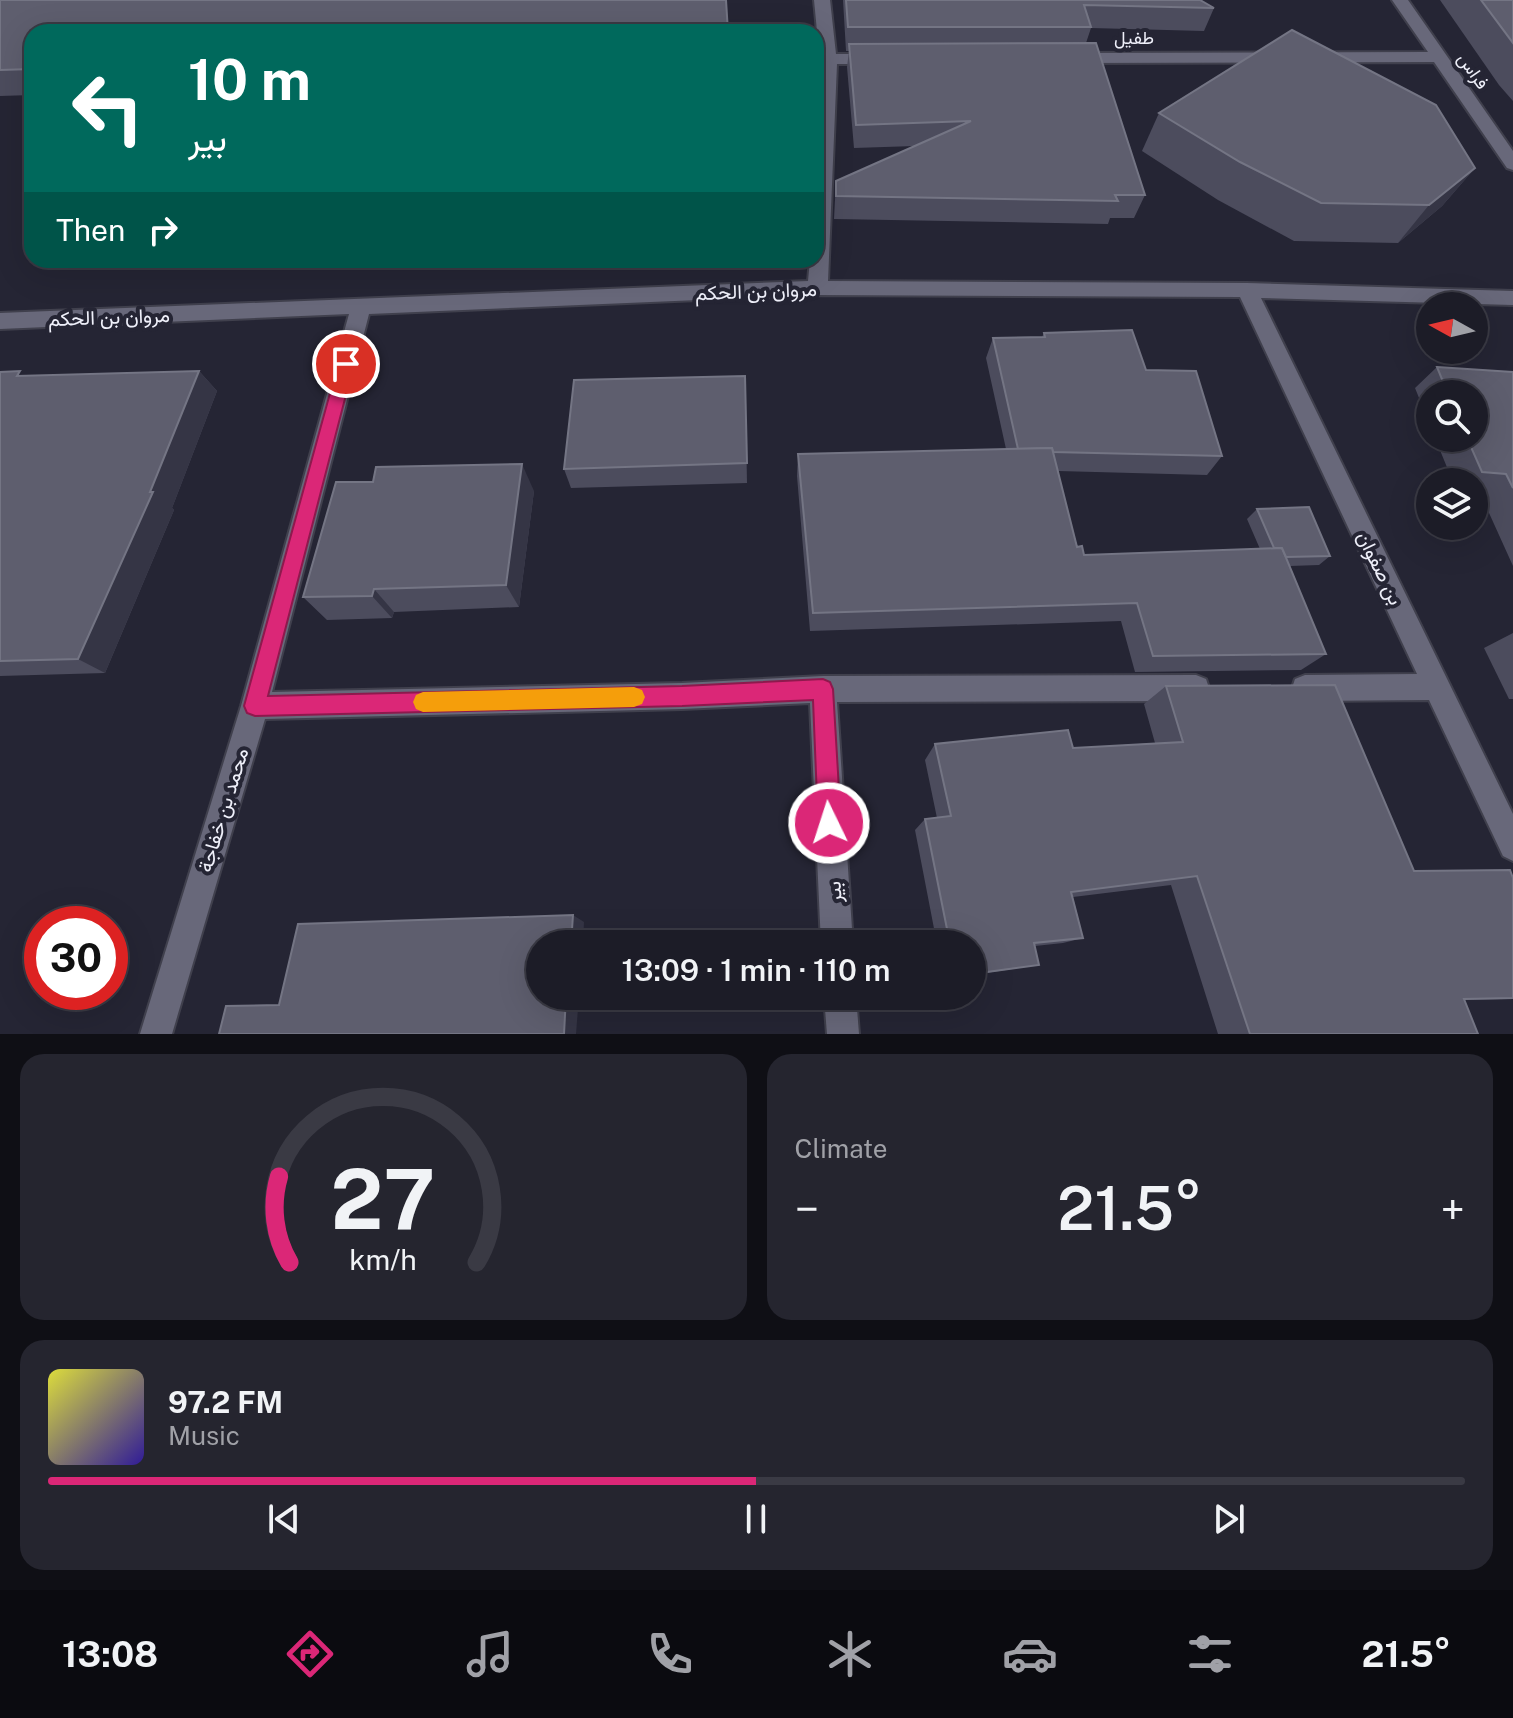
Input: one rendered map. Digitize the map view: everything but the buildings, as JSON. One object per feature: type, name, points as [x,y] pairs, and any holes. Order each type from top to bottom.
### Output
[{"type":"street","points":[[822,0],[829,59],[824,163]]},
{"type":"street","name":"فراس","points":[[1400,0],[1513,164]]},
{"type":"street","name":"طفيل","points":[[1048,58],[1439,57]]},
{"type":"street","points":[[829,59],[892,59]]},
{"type":"street","points":[[818,288],[819,268]]},
{"type":"street","name":"مروان بن الحكم","points":[[0,321],[818,288],[1247,290],[1513,298]]},
{"type":"street","name":"بن صفوان","points":[[1247,290],[1513,846]]},
{"type":"street","name":"محمد بن خفاجة","points":[[156,1034],[255,706],[361,306]]},
{"type":"street","points":[[1280,688],[1437,687]]},
{"type":"street","points":[[255,706],[682,696],[823,689],[1217,688]]},
{"type":"street","name":"بير","points":[[823,689],[836,930]]},
{"type":"street","points":[[841,1010],[843,1034]]},
{"type":"slow traffic","points":[[423,702],[634,697]]},
{"type":"route","points":[[346,364],[255,706],[682,696],[823,689],[829,823]]}]
